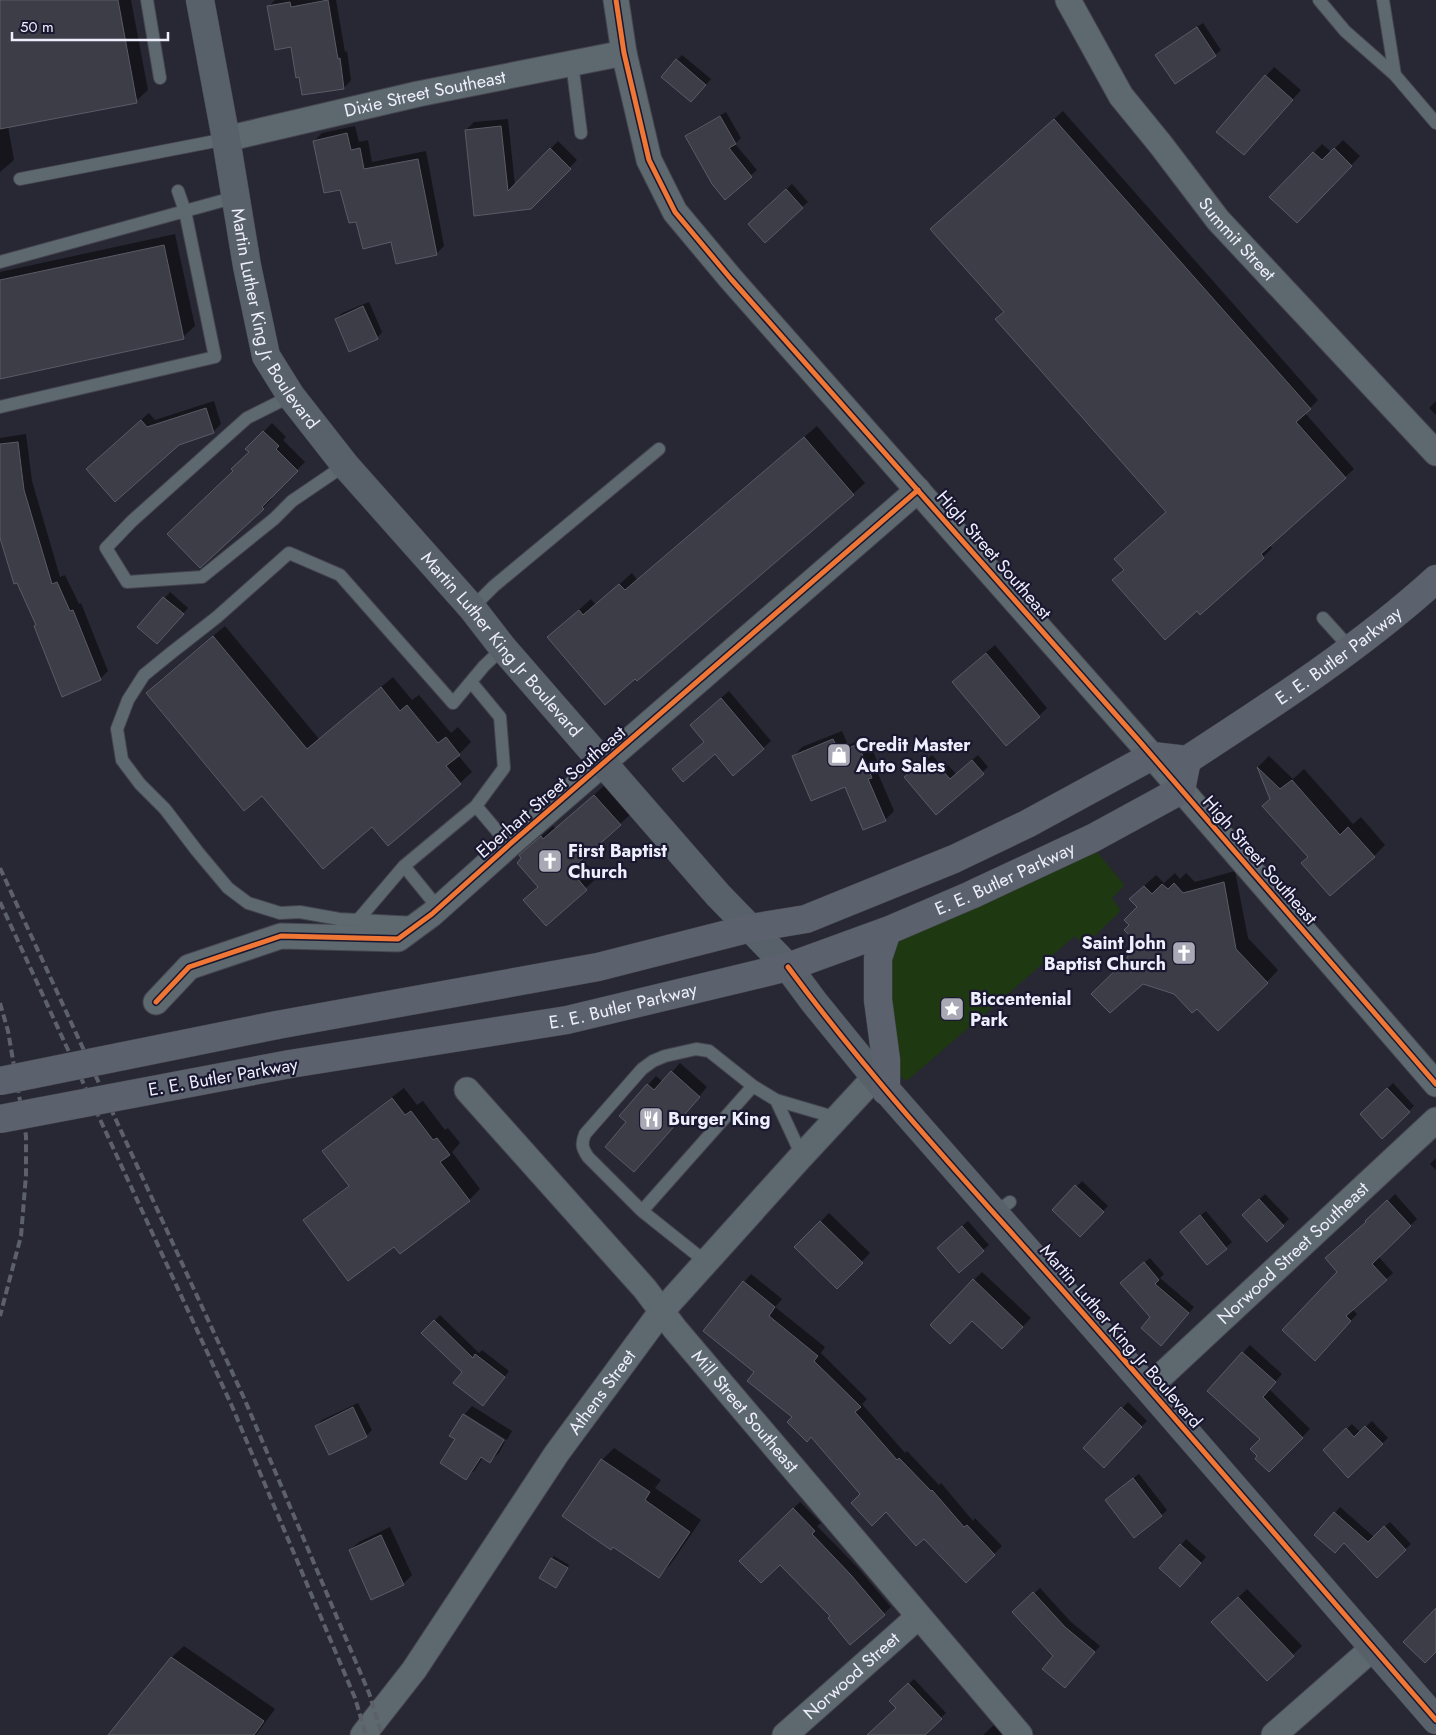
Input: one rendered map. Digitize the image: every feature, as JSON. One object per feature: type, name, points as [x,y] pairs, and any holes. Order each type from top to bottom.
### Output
[{"type":"highway","name":"E. E. Butler Parkway","points":[[1187,760],[1350,649],[1436,579]]},
{"type":"highway","points":[[0,1081],[277,1025],[598,967],[751,928],[806,919],[954,859],[1027,824],[1152,756],[1187,760],[1181,790]]},
{"type":"highway","name":"E. E. Butler Parkway","points":[[0,1119],[290,1064],[567,1020],[788,967],[887,931],[971,895],[1093,838],[1181,790]]},
{"type":"highway","points":[[881,1084],[886,1060],[878,1000],[878,958],[887,931]]},
{"type":"main road","name":"Martin Luther King Jr Boulevard","points":[[200,0],[226,138],[247,266],[266,356],[291,396],[345,465],[472,608],[503,648],[718,895],[788,967],[881,1084],[1002,1208],[1148,1388],[1436,1720]]},
{"type":"street","name":"High Street Southeast","points":[[616,0],[624,53],[649,160],[675,212],[731,279],[1152,756],[1436,1084]]},
{"type":"street","name":"Summit Street","points":[[1068,0],[1121,96],[1218,220],[1436,454]]},
{"type":"street","name":"Dixie Street Southeast","points":[[226,138],[418,94],[624,53]]},
{"type":"street","name":"Eberhart Street Southeast","points":[[156,1002],[189,967],[281,936],[398,939],[429,916],[918,490]]},
{"type":"street","name":"Athens Street","points":[[363,1735],[414,1670],[557,1453],[661,1312],[837,1118],[881,1084]]},
{"type":"street","name":"Mill Street Southeast","points":[[467,1090],[645,1289],[661,1312],[1020,1735]]},
{"type":"street","name":"Norwood Street Southeast","points":[[1148,1388],[1436,1120]]},
{"type":"street","name":"Norwood Street","points":[[786,1735],[918,1617]]},
{"type":"street","points":[[1274,1735],[1373,1648]]},
{"type":"lane","points":[[147,0],[160,78]]},
{"type":"lane","points":[[1319,0],[1345,31],[1395,75],[1436,123]]},
{"type":"lane","points":[[1383,0],[1395,75]]},
{"type":"lane","points":[[572,63],[582,133]]},
{"type":"lane","points":[[20,179],[226,138]]},
{"type":"lane","points":[[0,407],[216,357],[185,211],[178,191]]},
{"type":"lane","points":[[0,262],[236,198]]},
{"type":"lane","points":[[291,396],[247,418],[132,521],[106,548],[127,582],[202,577],[274,520],[292,501],[345,465]]},
{"type":"lane","points":[[472,608],[494,586],[659,449]]},
{"type":"lane","points":[[404,866],[429,916],[358,920],[339,919],[300,912],[280,913],[248,903],[228,888],[165,809],[140,784],[122,760],[118,729],[128,700],[144,675],[217,617],[289,553],[340,575],[453,703],[484,666],[503,648]]},
{"type":"lane","points":[[1323,618],[1350,649]]},
{"type":"lane","points":[[358,920],[404,866],[476,806],[504,768],[500,717],[471,682]]},
{"type":"lane","points":[[476,806],[509,845]]},
{"type":"lane","points":[[706,1262],[642,1211],[582,1149],[582,1141],[585,1134],[642,1070],[653,1061],[665,1056],[696,1049],[710,1051],[753,1086],[776,1100],[837,1118]]},
{"type":"lane","points":[[642,1211],[753,1086]]},
{"type":"lane","points":[[776,1100],[802,1156]]},
{"type":"green space","points":[[1096,851],[1123,883],[1124,886],[1112,898],[1120,909],[1118,914],[1084,945],[1075,936],[908,1080],[901,1077],[888,976],[891,954],[898,943],[907,934]]},
{"type":"building","points":[[0,0],[118,0],[137,103],[0,129]]},
{"type":"building","points":[[328,0],[338,59],[340,58],[344,89],[302,95],[299,77],[296,78],[291,47],[275,50],[267,6],[290,2],[291,7]]},
{"type":"building","points":[[1197,27],[1216,56],[1175,84],[1155,55]]},
{"type":"building","points":[[676,59],[706,85],[691,102],[661,77]]},
{"type":"building","points":[[1265,75],[1293,100],[1244,155],[1216,132]]},
{"type":"building","points":[[720,116],[736,144],[729,148],[752,177],[725,200],[712,184],[685,136]]},
{"type":"building","points":[[1054,119],[1311,409],[1296,422],[1346,478],[1261,554],[1264,558],[1200,615],[1197,611],[1165,640],[1112,580],[1124,570],[1114,559],[1166,512],[995,319],[1004,312],[930,229]]},
{"type":"building","points":[[501,126],[508,191],[550,148],[571,169],[531,209],[474,216],[465,130]]},
{"type":"building","points":[[347,133],[351,150],[360,148],[364,169],[418,159],[437,255],[396,264],[391,242],[363,249],[356,222],[349,223],[340,190],[324,193],[313,141]]},
{"type":"building","points":[[1334,148],[1352,166],[1297,223],[1269,197],[1313,152],[1322,160]]},
{"type":"building","points":[[786,189],[803,208],[765,243],[748,224]]},
{"type":"building","points":[[164,245],[184,339],[0,379],[0,280]]},
{"type":"building","points":[[363,306],[378,339],[349,352],[335,319]]},
{"type":"building","points":[[206,408],[214,433],[179,445],[115,502],[86,469],[141,420],[147,427]]},
{"type":"building","points":[[263,431],[279,446],[276,449],[298,471],[262,507],[264,509],[200,568],[167,534],[233,471],[231,469],[249,452],[245,449]]},
{"type":"building","points":[[804,437],[854,495],[637,681],[635,679],[605,705],[547,637],[579,610],[583,615],[619,584],[625,590]]},
{"type":"building","points":[[18,442],[24,490],[52,584],[57,582],[70,611],[73,610],[101,680],[62,697],[34,626],[36,625],[17,583],[14,584],[0,538],[0,444]]},
{"type":"building","points":[[163,597],[184,614],[157,644],[137,627]]},
{"type":"building","points":[[213,636],[307,749],[381,687],[400,711],[407,705],[438,743],[446,737],[460,755],[446,766],[461,784],[388,846],[372,827],[323,869],[262,796],[244,811],[146,693]]},
{"type":"building","points":[[986,653],[1040,717],[1006,746],[952,682]]},
{"type":"building","points":[[721,698],[764,749],[733,776],[715,754],[683,782],[672,769],[704,742],[690,725]]},
{"type":"building","points":[[833,739],[839,752],[858,744],[872,778],[868,779],[886,821],[863,830],[845,787],[811,801],[792,756]]},
{"type":"building","points":[[926,759],[938,773],[942,770],[950,779],[972,760],[984,774],[936,815],[904,777]]},
{"type":"building","points":[[1257,767],[1280,789],[1292,780],[1340,835],[1348,827],[1375,857],[1330,896],[1301,863],[1308,857],[1262,806],[1270,799]]},
{"type":"building","name":"First Baptist Church","points":[[594,795],[621,825],[575,866],[577,868],[572,872],[587,890],[546,926],[523,900],[538,887],[517,863],[521,858],[519,855],[541,836],[543,839]]},
{"type":"building","name":"Saint John Baptist Church","points":[[1224,882],[1236,949],[1268,983],[1218,1031],[1197,1009],[1192,1013],[1174,994],[1143,984],[1110,1013],[1091,994],[1126,960],[1135,941],[1124,930],[1129,925],[1124,920],[1137,907],[1129,899],[1144,886],[1152,894],[1162,884],[1168,889],[1174,883],[1183,893]]},
{"type":"building","name":"Burger King","points":[[671,1071],[700,1097],[634,1172],[605,1147],[626,1122],[619,1116],[647,1084],[654,1090]]},
{"type":"building","points":[[1387,1088],[1410,1112],[1382,1139],[1360,1114]]},
{"type":"building","points":[[392,1098],[405,1115],[411,1111],[433,1140],[437,1138],[450,1155],[440,1162],[470,1201],[400,1254],[394,1247],[348,1281],[303,1220],[349,1186],[322,1151]]},
{"type":"building","points":[[1075,1185],[1104,1212],[1080,1237],[1052,1210]]},
{"type":"building","points":[[1259,1199],[1284,1226],[1267,1242],[1242,1215]]},
{"type":"building","points":[[1387,1200],[1411,1226],[1372,1264],[1387,1280],[1346,1316],[1351,1321],[1315,1361],[1282,1330],[1337,1272],[1325,1258],[1366,1222]]},
{"type":"building","points":[[1200,1215],[1227,1249],[1207,1265],[1180,1232]]},
{"type":"building","points":[[820,1221],[863,1263],[837,1289],[794,1247]]},
{"type":"building","points":[[962,1226],[984,1251],[959,1273],[937,1248]]},
{"type":"building","points":[[1144,1262],[1159,1280],[1155,1284],[1189,1313],[1161,1346],[1141,1328],[1150,1317],[1120,1283]]},
{"type":"building","points":[[973,1279],[1023,1327],[1002,1349],[972,1321],[950,1344],[930,1325]]},
{"type":"building","points":[[743,1281],[775,1307],[769,1316],[818,1356],[814,1361],[861,1407],[855,1412],[897,1460],[899,1458],[932,1490],[964,1527],[967,1525],[995,1555],[966,1583],[924,1539],[916,1546],[886,1512],[872,1526],[851,1503],[860,1494],[811,1437],[807,1442],[787,1422],[792,1417],[747,1381],[754,1372],[703,1331]]},
{"type":"building","points":[[434,1320],[473,1358],[475,1354],[505,1377],[483,1406],[453,1383],[462,1372],[421,1333]]},
{"type":"building","points":[[1242,1352],[1276,1382],[1263,1397],[1303,1438],[1269,1472],[1255,1459],[1257,1456],[1250,1449],[1260,1439],[1207,1391]]},
{"type":"building","points":[[353,1407],[367,1437],[329,1455],[315,1426]]},
{"type":"building","points":[[1121,1407],[1142,1427],[1104,1468],[1083,1448]]},
{"type":"building","points":[[463,1414],[504,1440],[490,1463],[481,1457],[466,1480],[440,1463],[455,1439],[449,1436]]},
{"type":"building","points":[[1365,1426],[1383,1444],[1348,1478],[1323,1450],[1346,1428],[1354,1437]]},
{"type":"building","points":[[601,1459],[650,1492],[645,1500],[690,1532],[659,1578],[613,1547],[611,1550],[562,1516]]},
{"type":"building","points":[[1133,1478],[1162,1516],[1134,1538],[1105,1500]]},
{"type":"building","points":[[793,1508],[815,1531],[812,1534],[851,1575],[885,1615],[850,1645],[828,1618],[830,1616],[780,1565],[761,1583],[739,1561]]},
{"type":"building","points":[[1334,1512],[1368,1542],[1384,1526],[1406,1550],[1377,1578],[1344,1543],[1335,1553],[1314,1535]]},
{"type":"building","points":[[381,1535],[404,1585],[371,1600],[349,1550]]},
{"type":"building","points":[[1180,1544],[1201,1563],[1180,1587],[1159,1568]]},
{"type":"building","points":[[551,1558],[568,1568],[556,1588],[539,1578]]},
{"type":"building","points":[[1033,1592],[1065,1627],[1095,1652],[1065,1688],[1042,1669],[1053,1656],[1012,1612]]},
{"type":"building","points":[[1238,1597],[1294,1656],[1267,1681],[1211,1622]]},
{"type":"building","points":[[1436,1608],[1436,1652],[1425,1663],[1403,1642]]},
{"type":"building","points":[[171,1657],[264,1721],[254,1735],[108,1735]]},
{"type":"building","points":[[908,1683],[942,1719],[925,1735],[867,1735],[896,1708],[889,1701]]},
{"type":"railway","points":[[0,868],[244,1398],[369,1693],[382,1735]]},
{"type":"railway","points":[[0,902],[231,1404],[355,1698],[366,1735]]},
{"type":"railway","points":[[0,1003],[8,1031],[26,1136],[26,1175],[21,1236],[0,1316]]},
{"type":"cycle path","points":[[616,0],[624,53],[649,160],[675,212],[731,279],[1140,742],[1436,1084]]},
{"type":"cycle path","points":[[156,1002],[189,967],[281,936],[398,939],[432,914],[918,490]]},
{"type":"cycle path","points":[[788,967],[821,1011],[891,1096],[1119,1354],[1436,1720]]},
{"type":"place","name":"Credit Master Auto Sales","points":[[839,755]]},
{"type":"place","name":"First Baptist Church","points":[[550,861]]},
{"type":"place","name":"Saint John Baptist Church","points":[[1184,953]]},
{"type":"place","name":"Biccentenial Park","points":[[952,1009]]},
{"type":"place","name":"Burger King","points":[[651,1119]]}]
